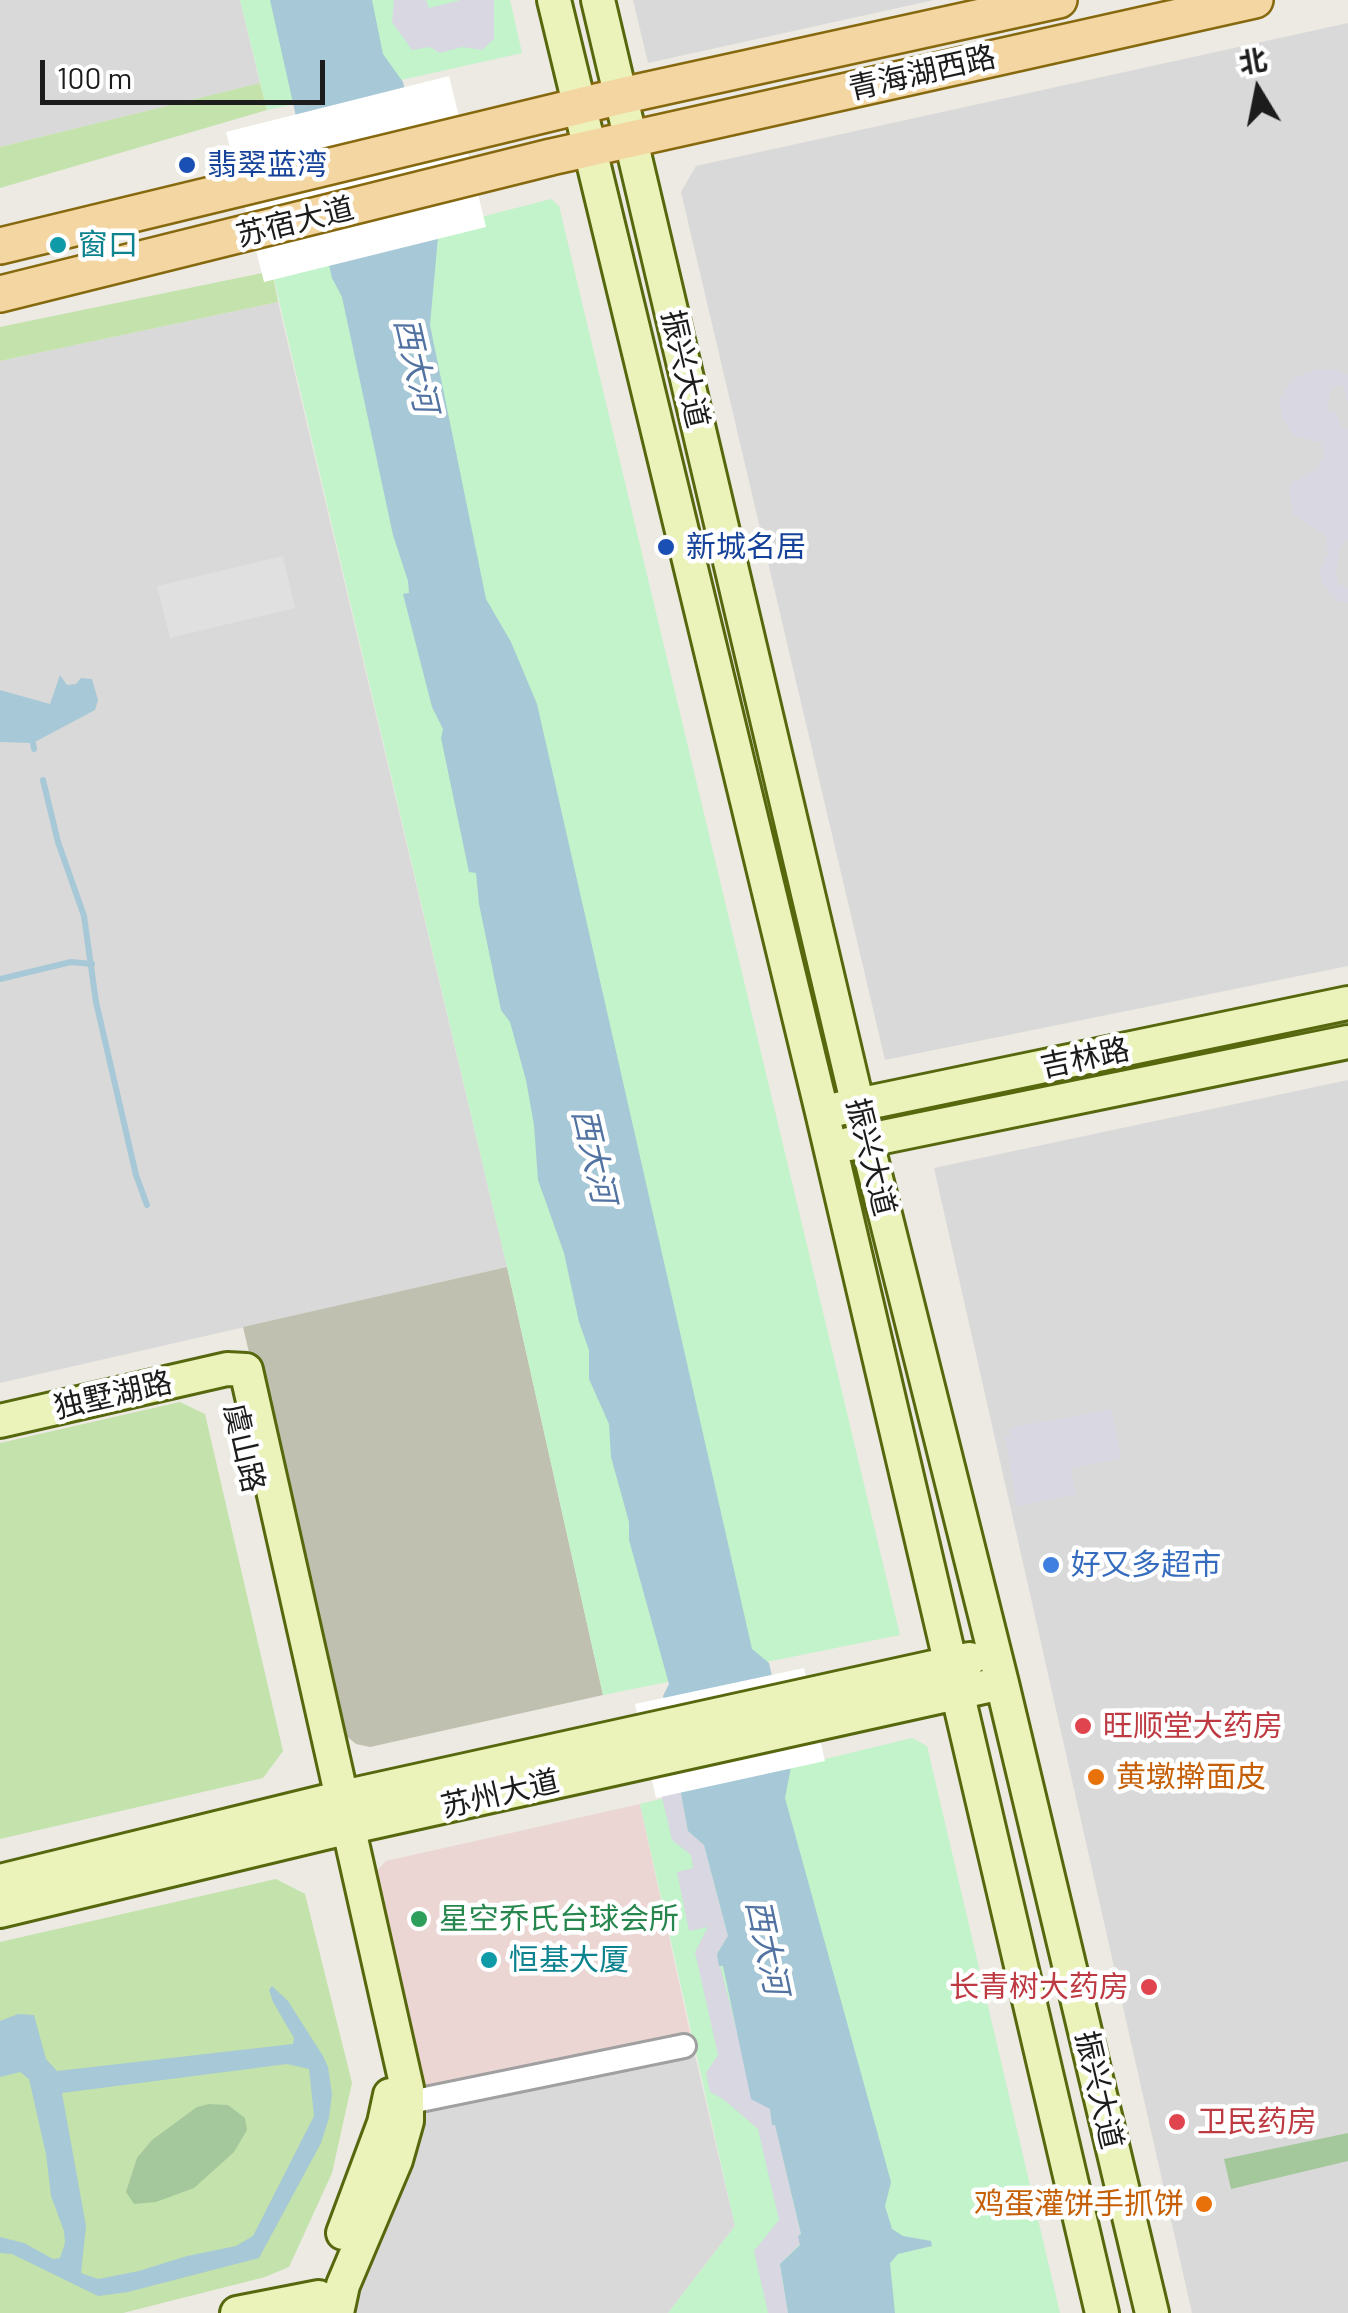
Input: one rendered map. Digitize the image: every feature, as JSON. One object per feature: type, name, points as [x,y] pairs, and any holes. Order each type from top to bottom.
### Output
[{"type":"main road","name":"振兴大道","points":[[554,0],[822,1112],[1102,2313]]},
{"type":"main road","name":"振兴大道","points":[[598,0],[858,1106],[998,1668],[1152,2313]]},
{"type":"main road","name":"青海湖西路","points":[[579,106],[1058,0]]},
{"type":"main road","name":"青海湖西路","points":[[590,149],[1254,0]]},
{"type":"main road","name":"苏宿大道","points":[[0,246],[579,106]]},
{"type":"main road","name":"苏宿大道","points":[[0,294],[590,149]]},
{"type":"main road","name":"吉林路","points":[[822,1112],[1348,1004]]},
{"type":"main road","name":"吉林路","points":[[830,1146],[1348,1042]]},
{"type":"main road","name":"独墅湖路","points":[[0,1421],[227,1369]]},
{"type":"main road","name":"虞山路","points":[[227,1369],[336,1815],[390,2098],[397,2105],[324,2308]]},
{"type":"main road","name":"苏州大道","points":[[0,1881],[336,1815],[998,1668]]},
{"type":"main road","name":"苏州大道","points":[[0,1912],[336,1815]]},
{"type":"main road","points":[[237,2313],[324,2308]]},
{"type":"street","points":[[397,2105],[684,2046]]},
{"type":"shaded area","name":"翡翠蓝湾","points":[[0,0],[240,0],[260,83],[0,147]]},
{"type":"shaded area","points":[[394,0],[426,0],[429,8],[461,0],[494,0],[494,39],[482,50],[412,50],[392,22]]},
{"type":"shaded area","points":[[633,0],[934,0],[648,63]]},
{"type":"shaded area","name":"新城名居","points":[[1348,23],[1348,966],[885,1060],[681,192],[696,166]]},
{"type":"shaded area","points":[[278,302],[507,1267],[0,1383],[0,361]]},
{"type":"shaded area","points":[[1317,369],[1335,369],[1348,375],[1348,404],[1343,384],[1332,388],[1327,403],[1328,410],[1335,412],[1341,426],[1348,429],[1348,540],[1340,547],[1336,572],[1339,584],[1348,588],[1348,603],[1338,602],[1322,583],[1320,571],[1328,553],[1325,534],[1294,516],[1289,493],[1292,482],[1317,470],[1325,454],[1320,442],[1293,436],[1282,417],[1280,400],[1294,378]]},
{"type":"shaded area","points":[[283,556],[295,608],[170,638],[157,586]]},
{"type":"shaded area","points":[[1348,1080],[1348,2313],[1192,2313],[934,1168]]},
{"type":"shaded area","points":[[507,1267],[603,1695],[370,1747],[356,1744],[343,1733],[334,1715],[243,1327]]},
{"type":"shaded area","points":[[1112,1409],[1121,1459],[1071,1468],[1076,1495],[1017,1506],[1005,1438],[1011,1437],[1009,1428]]},
{"type":"shaded area","points":[[680,1788],[688,1831],[704,1845],[728,1936],[717,1954],[751,2085],[770,2109],[775,2124],[801,2235],[800,2244],[780,2264],[788,2313],[768,2313],[754,2251],[779,2220],[758,2129],[710,2092],[706,2073],[718,2055],[695,1952],[708,1927],[689,1931],[677,1872],[693,1868],[691,1855],[672,1840],[661,1793]]},
{"type":"shaded area","points":[[640,1804],[694,2051],[421,2109],[373,1875],[386,1861]]},
{"type":"shaded area","points":[[694,2051],[735,2226],[668,2313],[346,2313],[421,2109]]},
{"type":"green space","points":[[240,0],[510,0],[522,53],[267,110]]},
{"type":"green space","points":[[260,83],[267,110],[0,188],[0,147]]},
{"type":"green space","points":[[551,199],[559,206],[900,1635],[603,1695],[507,1267],[272,271]]},
{"type":"green space","points":[[272,271],[278,302],[0,361],[0,327]]},
{"type":"green space","points":[[180,1402],[205,1414],[283,1751],[263,1778],[0,1839],[0,1443]]},
{"type":"green space","points":[[912,1738],[927,1746],[1060,2313],[668,2313],[735,2226],[640,1804]]},
{"type":"green space","points":[[276,1879],[305,1894],[352,2083],[332,2173],[289,2267],[265,2277],[123,2313],[0,2313],[0,1942]]},
{"type":"green space","points":[[228,2105],[245,2118],[247,2130],[234,2152],[194,2188],[156,2202],[134,2204],[126,2192],[137,2158],[152,2140],[197,2107]]},
{"type":"green space","points":[[1348,2133],[1348,2161],[1231,2189],[1224,2159]]},
{"type":"water","name":"西大河","points":[[270,0],[372,0],[383,54],[403,82],[439,226],[430,325],[486,599],[511,642],[537,704],[752,1649],[769,1663],[792,1762],[785,1798],[891,2182],[885,2206],[892,2229],[903,2236],[931,2241],[932,2246],[898,2254],[890,2263],[895,2313],[788,2313],[780,2264],[800,2245],[801,2234],[770,2109],[751,2099],[723,1966],[719,1966],[717,1954],[728,1936],[704,1845],[688,1831],[663,1696],[669,1684],[629,1540],[629,1522],[611,1457],[609,1424],[589,1379],[589,1350],[564,1253],[538,1180],[526,1080],[510,1022],[501,1010],[476,873],[469,872],[441,738],[443,729],[432,707],[403,594],[409,593],[408,581],[393,535],[342,297],[332,278]]},
{"type":"water","points":[[60,675],[67,685],[76,684],[81,678],[92,679],[98,700],[95,710],[33,743],[0,742],[0,690],[50,704]]},
{"type":"water","points":[[272,1986],[288,2001],[323,2056],[332,2094],[321,2143],[259,2258],[98,2296],[12,2254],[0,2253],[0,2237],[24,2243],[53,2259],[60,2258],[65,2243],[51,2196],[29,2079],[20,2072],[0,2077],[0,2021],[18,2014],[34,2015],[46,2059],[57,2071],[293,2044],[294,2038],[269,1990]],"holes":[[[287,2064],[309,2069],[314,2116],[253,2236],[236,2246],[139,2271],[98,2279],[81,2273],[86,2226],[62,2093]]]},
{"type":"pier","points":[[449,76],[486,227],[264,282],[226,132]]},
{"type":"pier","points":[[804,1668],[825,1761],[656,1798],[635,1704]]},
{"type":"waterway","points":[[33,743],[34,749]]},
{"type":"waterway","points":[[43,780],[58,842],[84,916],[96,1002],[136,1175],[147,1205]]},
{"type":"waterway","points":[[0,979],[71,962],[92,964]]},
{"type":"place","name":"翡翠蓝湾","points":[[187,165]]},
{"type":"place","name":"窗口","points":[[58,245]]},
{"type":"place","name":"新城名居","points":[[666,547]]},
{"type":"place","name":"好又多超市","points":[[1051,1565]]},
{"type":"place","name":"旺顺堂大药房","points":[[1083,1726]]},
{"type":"place","name":"黄墩擀面皮","points":[[1096,1777]]},
{"type":"place","name":"星空乔氏台球会所","points":[[419,1919]]},
{"type":"place","name":"恒基大厦","points":[[489,1960]]},
{"type":"place","name":"长青树大药房","points":[[1149,1987]]},
{"type":"place","name":"卫民药房","points":[[1177,2122]]},
{"type":"place","name":"鸡蛋灌饼手抓饼","points":[[1204,2204]]}]
